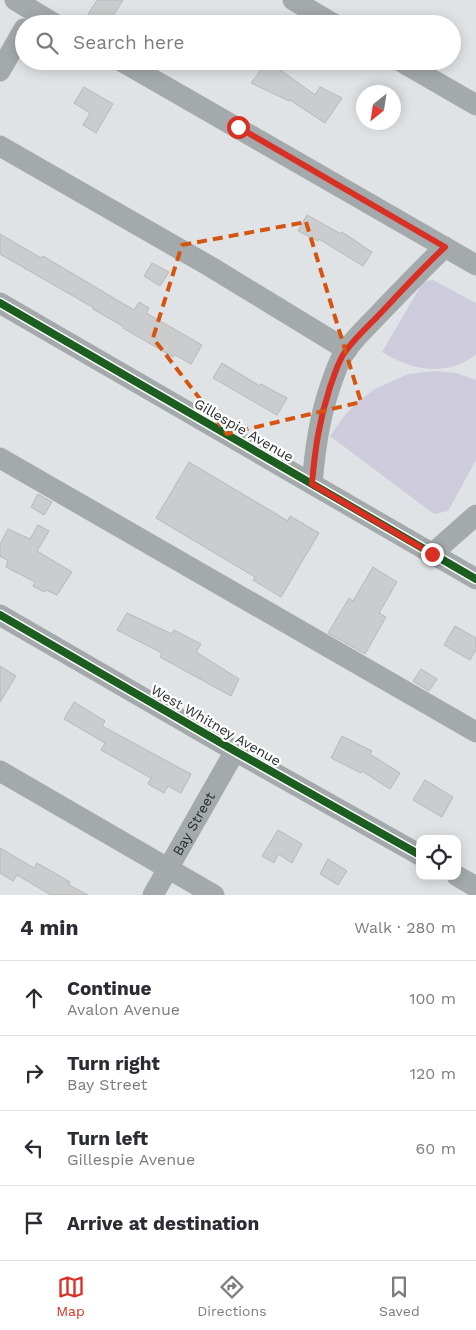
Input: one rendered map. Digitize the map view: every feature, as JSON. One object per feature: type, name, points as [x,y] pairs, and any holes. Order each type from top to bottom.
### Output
[{"type":"street","points":[[15,0],[30,15]]},
{"type":"street","points":[[293,0],[319,15]]},
{"type":"street","points":[[0,71],[15,44]]},
{"type":"street","points":[[137,70],[476,265]]},
{"type":"street","points":[[416,70],[476,105]]},
{"type":"street","points":[[0,146],[211,267],[347,350]]},
{"type":"street","points":[[312,484],[317,436],[324,405],[335,374],[347,350],[358,335],[445,247]]},
{"type":"street","name":"Gillespie Avenue","points":[[0,303],[476,579]]},
{"type":"street","points":[[0,458],[476,732]]},
{"type":"street","points":[[432,554],[476,514]]},
{"type":"street","name":"West Whitney Avenue","points":[[0,615],[416,853]]},
{"type":"street","name":"Bay Street","points":[[153,895],[235,751]]},
{"type":"street","points":[[0,772],[214,895]]},
{"type":"street","points":[[461,878],[476,887]]},
{"type":"highlighted area","points":[[306,222],[361,402],[227,434],[153,338],[182,245]]},
{"type":"shaded area","points":[[433,280],[476,303],[476,355],[457,365],[426,369],[399,361],[382,352],[423,282]]},
{"type":"shaded area","points":[[434,371],[456,373],[476,380],[476,460],[448,511],[434,514],[330,436],[358,401],[375,389],[408,374]]},
{"type":"building","points":[[97,0],[123,0],[114,15],[88,15]]},
{"type":"building","points":[[261,70],[280,70],[315,95],[320,87],[342,98],[325,123],[290,100],[251,83]]},
{"type":"building","points":[[84,87],[113,104],[96,133],[83,125],[90,113],[74,103]]},
{"type":"building","points":[[307,215],[341,234],[342,232],[372,252],[363,266],[319,239],[318,241],[298,231]]},
{"type":"building","points":[[0,234],[41,258],[43,256],[134,310],[139,302],[149,308],[146,313],[202,345],[191,364],[175,355],[173,357],[123,328],[94,308],[0,254]]},
{"type":"building","points":[[152,263],[169,272],[160,286],[144,276]]},
{"type":"building","points":[[222,363],[260,386],[261,384],[287,398],[277,415],[213,378]]},
{"type":"building","points":[[189,462],[288,521],[290,516],[319,533],[281,597],[253,580],[255,577],[156,518]]},
{"type":"building","points":[[38,494],[52,502],[44,515],[31,507]]},
{"type":"building","points":[[38,525],[49,531],[37,551],[72,572],[57,595],[46,590],[44,592],[33,586],[35,582],[6,567],[8,561],[0,556],[0,544],[8,529],[30,539]]},
{"type":"building","points":[[373,567],[397,582],[379,613],[386,617],[365,654],[328,633],[349,598],[353,601]]},
{"type":"building","points":[[127,613],[172,634],[174,630],[201,644],[196,652],[239,679],[231,696],[160,657],[162,653],[117,630]]},
{"type":"building","points":[[455,626],[476,638],[476,650],[470,660],[444,645]]},
{"type":"building","points":[[0,666],[16,676],[0,702]]},
{"type":"building","points":[[421,669],[437,679],[429,691],[413,681]]},
{"type":"building","points":[[74,702],[105,721],[102,726],[191,774],[181,793],[168,786],[164,793],[148,784],[151,778],[101,750],[105,743],[64,719]]},
{"type":"building","points":[[342,736],[372,751],[370,754],[400,773],[390,789],[362,771],[361,773],[331,758]]},
{"type":"building","points":[[425,780],[453,797],[442,817],[413,800]]},
{"type":"building","points":[[278,830],[302,844],[292,863],[278,854],[274,863],[262,856]]},
{"type":"building","points":[[0,848],[34,868],[37,863],[70,882],[69,885],[88,895],[51,895],[17,875],[13,881],[0,873]]},
{"type":"building","points":[[328,859],[347,871],[338,885],[320,874]]},
{"type":"cycle path","points":[[0,303],[476,579]]},
{"type":"cycle path","points":[[0,615],[416,853]]},
{"type":"route","points":[[238,127],[445,247],[358,335],[343,356],[324,405],[318,429],[312,484],[432,554]]}]
